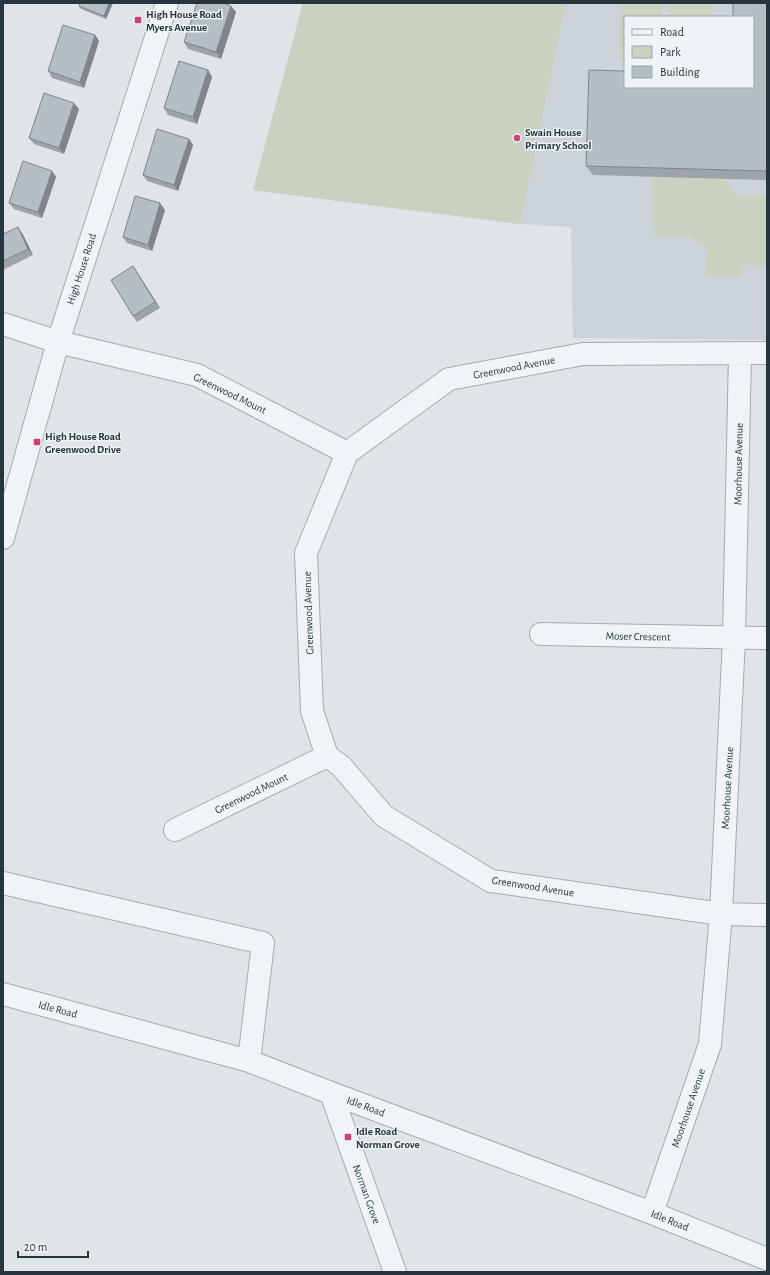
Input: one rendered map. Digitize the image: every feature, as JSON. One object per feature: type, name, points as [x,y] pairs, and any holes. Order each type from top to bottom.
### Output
[{"type":"street","name":"High House Road","points":[[3,538],[58,342],[167,3]]},
{"type":"street","name":"Greenwood Mount","points":[[3,324],[58,342],[197,375],[347,453]]},
{"type":"street","name":"Moorhouse Avenue","points":[[652,1213],[710,1044],[721,914],[734,637],[740,353]]},
{"type":"street","name":"Greenwood Avenue","points":[[767,353],[583,354],[449,379],[347,453],[306,553],[312,711],[327,756],[341,766],[384,816],[490,881],[721,914],[767,915]]},
{"type":"street","name":"Moser Crescent","points":[[541,634],[767,638]]},
{"type":"street","name":"Greenwood Mount","points":[[175,830],[327,756]]},
{"type":"street","points":[[3,883],[263,942],[249,1061]]},
{"type":"street","name":"Idle Road","points":[[3,994],[249,1061],[652,1213],[767,1259]]},
{"type":"street","name":"Norman Grove","points":[[331,1093],[395,1272]]},
{"type":"shaded area","name":"Swain House Primary School","points":[[303,3],[767,3],[767,340],[573,338],[571,227],[520,224],[253,190]]},
{"type":"green space","points":[[303,3],[566,3],[520,224],[253,190]]},
{"type":"green space","points":[[621,3],[663,3],[662,16],[624,16],[624,59],[619,59]]},
{"type":"green space","points":[[669,3],[712,3],[712,16],[668,16]]},
{"type":"green space","points":[[652,177],[725,178],[727,184],[736,196],[767,196],[767,266],[742,265],[741,277],[706,276],[707,247],[690,237],[653,236]]},
{"type":"building","points":[[80,3],[109,3],[104,16],[79,6]]},
{"type":"building","points":[[197,3],[223,3],[231,6],[216,52],[184,42]]},
{"type":"building","points":[[733,3],[767,3],[767,171],[586,166],[589,70],[624,71],[624,88],[754,88],[754,16],[733,16]]},
{"type":"building","points":[[63,25],[95,35],[80,82],[48,71]]},
{"type":"building","points":[[179,61],[208,70],[193,117],[164,108]]},
{"type":"building","points":[[44,93],[74,103],[59,148],[29,138]]},
{"type":"building","points":[[157,129],[189,139],[174,185],[143,175]]},
{"type":"building","points":[[23,161],[52,171],[38,212],[9,203]]},
{"type":"building","points":[[135,196],[160,203],[148,245],[123,237]]},
{"type":"building","points":[[18,227],[28,249],[3,261],[3,234]]},
{"type":"building","points":[[133,266],[155,302],[133,316],[111,280]]},
{"type":"place","name":"High House Road Myers Avenue","points":[[138,20]]},
{"type":"place","name":"Swain House Primary School","points":[[517,138]]},
{"type":"place","name":"High House Road Greenwood Drive","points":[[37,442]]},
{"type":"place","name":"Idle Road Norman Grove","points":[[348,1137]]}]
